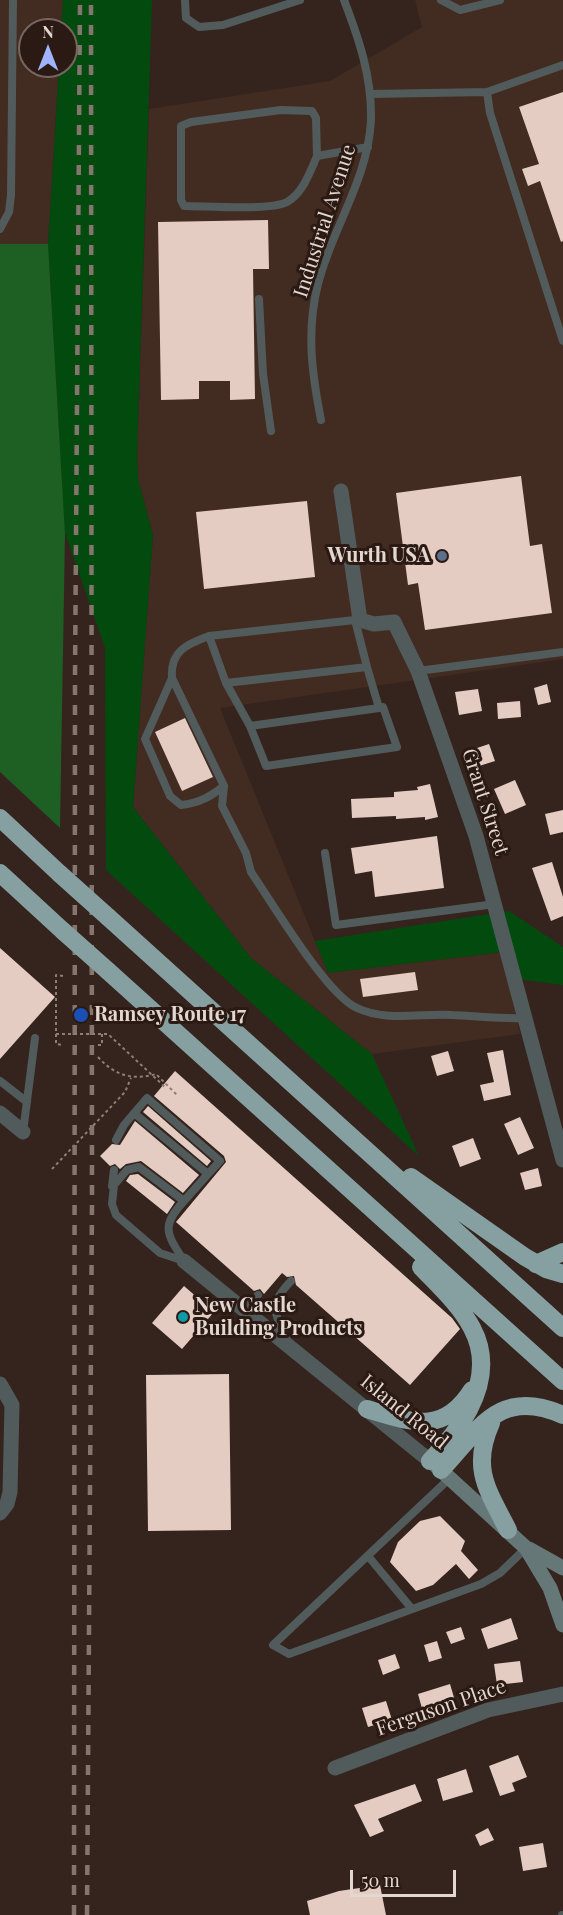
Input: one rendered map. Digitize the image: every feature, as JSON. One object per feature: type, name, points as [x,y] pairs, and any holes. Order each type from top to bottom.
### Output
[{"type":"highway","points":[[0,818],[563,1328]]},
{"type":"highway","points":[[0,873],[563,1381]]},
{"type":"highway","points":[[333,1121],[536,1264],[563,1274]]},
{"type":"highway","points":[[347,1186],[467,1320],[480,1347],[480,1378],[466,1418],[441,1469]]},
{"type":"highway","points":[[536,1264],[563,1252]]},
{"type":"highway","points":[[368,1408],[414,1422],[434,1421],[457,1409],[480,1378]]},
{"type":"highway","points":[[441,1469],[494,1415],[506,1407],[522,1404],[540,1405],[563,1415]]},
{"type":"highway","points":[[494,1415],[481,1447],[481,1470],[508,1530]]},
{"type":"street","points":[[341,491],[358,620]]},
{"type":"street","name":"Grant Street","points":[[358,620],[374,624],[394,622],[418,671],[476,836],[563,1160]]},
{"type":"street","points":[[0,1113],[23,1132]]},
{"type":"street","name":"Island Road","points":[[184,1261],[368,1408],[441,1469],[508,1530],[526,1548],[550,1587],[563,1625]]},
{"type":"street","points":[[0,1384],[12,1405],[10,1492],[7,1504],[0,1513]]},
{"type":"street","points":[[526,1548],[563,1568]]},
{"type":"street","name":"Ferguson Place","points":[[335,1768],[488,1710],[563,1694]]},
{"type":"lane","points":[[0,229],[9,212],[11,195],[13,0]]},
{"type":"lane","points":[[185,0],[186,18],[199,27],[223,25],[275,4],[300,0]]},
{"type":"lane","name":"Industrial Avenue","points":[[321,420],[311,370],[312,312],[318,283],[362,173],[368,147],[370,94],[361,46],[344,0]]},
{"type":"lane","points":[[441,0],[460,10],[500,0]]},
{"type":"lane","points":[[370,94],[487,92],[563,65]]},
{"type":"lane","points":[[487,92],[490,113],[563,341]]},
{"type":"lane","points":[[281,110],[312,111],[316,118],[317,156],[304,185],[286,202],[249,206],[184,206],[181,200],[180,126],[190,122],[281,110]]},
{"type":"lane","points":[[317,156],[368,147]]},
{"type":"lane","points":[[259,299],[263,374],[271,431]]},
{"type":"lane","points":[[379,708],[367,667],[358,620],[210,636],[188,644],[176,654],[171,666],[172,678],[224,786],[222,806],[246,853],[251,872],[328,984],[356,1008],[377,1014],[452,1015],[497,1020],[525,1018]]},
{"type":"lane","points":[[210,636],[226,683],[250,726],[266,765],[397,747],[383,707],[250,726]]},
{"type":"lane","points":[[418,671],[563,652]]},
{"type":"lane","points":[[226,683],[367,667]]},
{"type":"lane","points":[[172,678],[146,739],[170,796],[181,806],[193,804],[210,797],[224,786]]},
{"type":"lane","points":[[325,853],[336,925],[495,904]]},
{"type":"lane","points":[[23,1132],[35,1038]]},
{"type":"lane","points":[[0,1081],[27,1102]]},
{"type":"lane","points":[[116,1140],[147,1098],[220,1161],[170,1216],[167,1230],[184,1261]]},
{"type":"lane","points":[[134,1113],[208,1174]]},
{"type":"lane","points":[[111,1193],[120,1176],[127,1170],[139,1167],[184,1200]]},
{"type":"lane","points":[[114,1170],[111,1193],[116,1215],[160,1253],[184,1261]]},
{"type":"lane","points":[[290,1346],[275,1313],[275,1304],[278,1294],[291,1281]]},
{"type":"lane","points":[[244,1309],[258,1295]]},
{"type":"lane","points":[[441,1469],[368,1556],[273,1645],[289,1654],[480,1584],[500,1573],[526,1548]]},
{"type":"lane","points":[[368,1556],[412,1609]]},
{"type":"path","points":[[63,976],[56,975],[56,1044],[63,1045]]},
{"type":"path","points":[[56,1034],[108,1034],[166,1088]]},
{"type":"path","points":[[100,1046],[102,1034]]},
{"type":"path","points":[[98,1057],[116,1073],[132,1078],[156,1074],[178,1096]]},
{"type":"path","points":[[52,1169],[125,1092],[132,1078]]},
{"type":"shaded area","points":[[0,0],[63,0],[62,18],[18,18],[18,78],[58,78],[48,244],[0,244]]},
{"type":"shaded area","points":[[415,0],[563,0],[563,659],[220,708],[328,973],[503,952],[520,1034],[372,1054],[251,958],[133,807],[153,535],[138,479],[137,455],[149,109],[330,81],[422,27]]},
{"type":"green space","points":[[63,0],[152,0],[137,455],[138,479],[153,535],[133,807],[251,958],[372,1054],[419,1156],[106,870],[105,648],[65,533],[48,244],[58,78],[78,78],[78,18],[62,18]]},
{"type":"green space","points":[[0,244],[48,244],[65,533],[60,828],[0,772]]},
{"type":"green space","points":[[509,911],[563,947],[563,985],[509,978],[503,952],[328,973],[315,941]]},
{"type":"building","points":[[563,92],[563,241],[561,242],[540,181],[528,186],[522,169],[539,164],[519,107]]},
{"type":"building","points":[[268,220],[269,269],[253,269],[255,399],[230,400],[230,381],[199,381],[199,399],[161,400],[158,222]]},
{"type":"building","points":[[521,476],[530,546],[542,544],[552,613],[425,630],[418,583],[408,585],[396,493]]},
{"type":"building","points":[[307,501],[315,577],[204,589],[196,512]]},
{"type":"building","points":[[547,684],[551,702],[538,705],[534,688]]},
{"type":"building","points":[[478,689],[482,711],[459,715],[455,692]]},
{"type":"building","points":[[520,701],[521,717],[498,719],[497,703]]},
{"type":"building","points":[[185,718],[213,777],[182,791],[155,732]]},
{"type":"building","points":[[489,744],[495,761],[476,767],[471,750]]},
{"type":"building","points":[[515,780],[526,805],[505,814],[494,789]]},
{"type":"building","points":[[430,784],[438,817],[425,820],[425,817],[396,819],[396,816],[352,818],[351,799],[394,797],[394,792],[418,790],[417,787]]},
{"type":"building","points":[[563,810],[563,832],[550,835],[545,814]]},
{"type":"building","points":[[437,836],[444,888],[375,897],[372,871],[355,874],[351,848]]},
{"type":"building","points":[[552,862],[563,897],[563,916],[551,921],[532,868]]},
{"type":"building","points":[[0,948],[55,997],[0,1059]]},
{"type":"building","points":[[415,972],[418,990],[363,997],[360,979]]},
{"type":"building","points":[[503,1050],[511,1095],[484,1101],[480,1085],[494,1082],[487,1053]]},
{"type":"building","points":[[448,1051],[454,1071],[437,1076],[431,1056]]},
{"type":"building","points":[[175,1071],[452,1318],[460,1329],[410,1385],[296,1285],[294,1276],[287,1277],[282,1273],[264,1294],[260,1289],[254,1291],[176,1222],[226,1162],[224,1156],[154,1096]]},
{"type":"building","points":[[148,1106],[211,1161],[207,1166],[143,1112]]},
{"type":"building","points":[[520,1117],[534,1148],[518,1155],[504,1124]]},
{"type":"building","points":[[135,1121],[199,1175],[183,1193],[141,1161],[126,1164],[120,1169],[115,1164],[110,1166],[100,1156],[112,1144],[120,1145]]},
{"type":"building","points":[[473,1138],[481,1159],[460,1167],[452,1146]]},
{"type":"building","points":[[538,1168],[542,1186],[525,1190],[520,1173]]},
{"type":"building","points":[[138,1174],[175,1202],[167,1214],[126,1181],[130,1175]]},
{"type":"building","name":"New Castle Building Products","points":[[184,1286],[214,1312],[182,1349],[152,1323]]},
{"type":"building","points":[[229,1374],[231,1530],[148,1531],[146,1375]]},
{"type":"building","points":[[440,1516],[465,1541],[461,1551],[478,1570],[469,1579],[456,1564],[433,1585],[416,1591],[390,1562],[398,1542],[420,1521]]},
{"type":"building","points":[[511,1618],[518,1639],[488,1649],[481,1629]]},
{"type":"building","points":[[461,1627],[465,1639],[451,1644],[446,1632]]},
{"type":"building","points":[[437,1641],[442,1658],[429,1662],[424,1645]]},
{"type":"building","points":[[395,1654],[400,1668],[383,1675],[378,1660]]},
{"type":"building","points":[[520,1661],[523,1682],[497,1685],[494,1664]]},
{"type":"building","points":[[450,1684],[455,1701],[423,1712],[418,1694]]},
{"type":"building","points":[[386,1701],[392,1720],[368,1727],[362,1708]]},
{"type":"building","points":[[518,1755],[527,1777],[512,1783],[515,1791],[500,1796],[489,1766]]},
{"type":"building","points":[[466,1769],[473,1792],[443,1801],[437,1779]]},
{"type":"building","points":[[415,1784],[422,1801],[378,1819],[384,1831],[370,1837],[354,1805]]},
{"type":"building","points":[[488,1828],[494,1840],[480,1846],[475,1835]]},
{"type":"building","points":[[543,1843],[547,1867],[523,1871],[519,1847]]},
{"type":"building","points":[[380,1885],[386,1915],[310,1915],[307,1901],[339,1891]]},
{"type":"railway","points":[[74,1915],[75,676],[80,0]]},
{"type":"railway","points":[[87,1915],[92,1203],[91,0]]},
{"type":"place","name":"Wurth USA","points":[[442,556]]},
{"type":"place","name":"Ramsey Route 17","points":[[81,1015]]},
{"type":"place","name":"New Castle Building Products","points":[[183,1317]]}]
